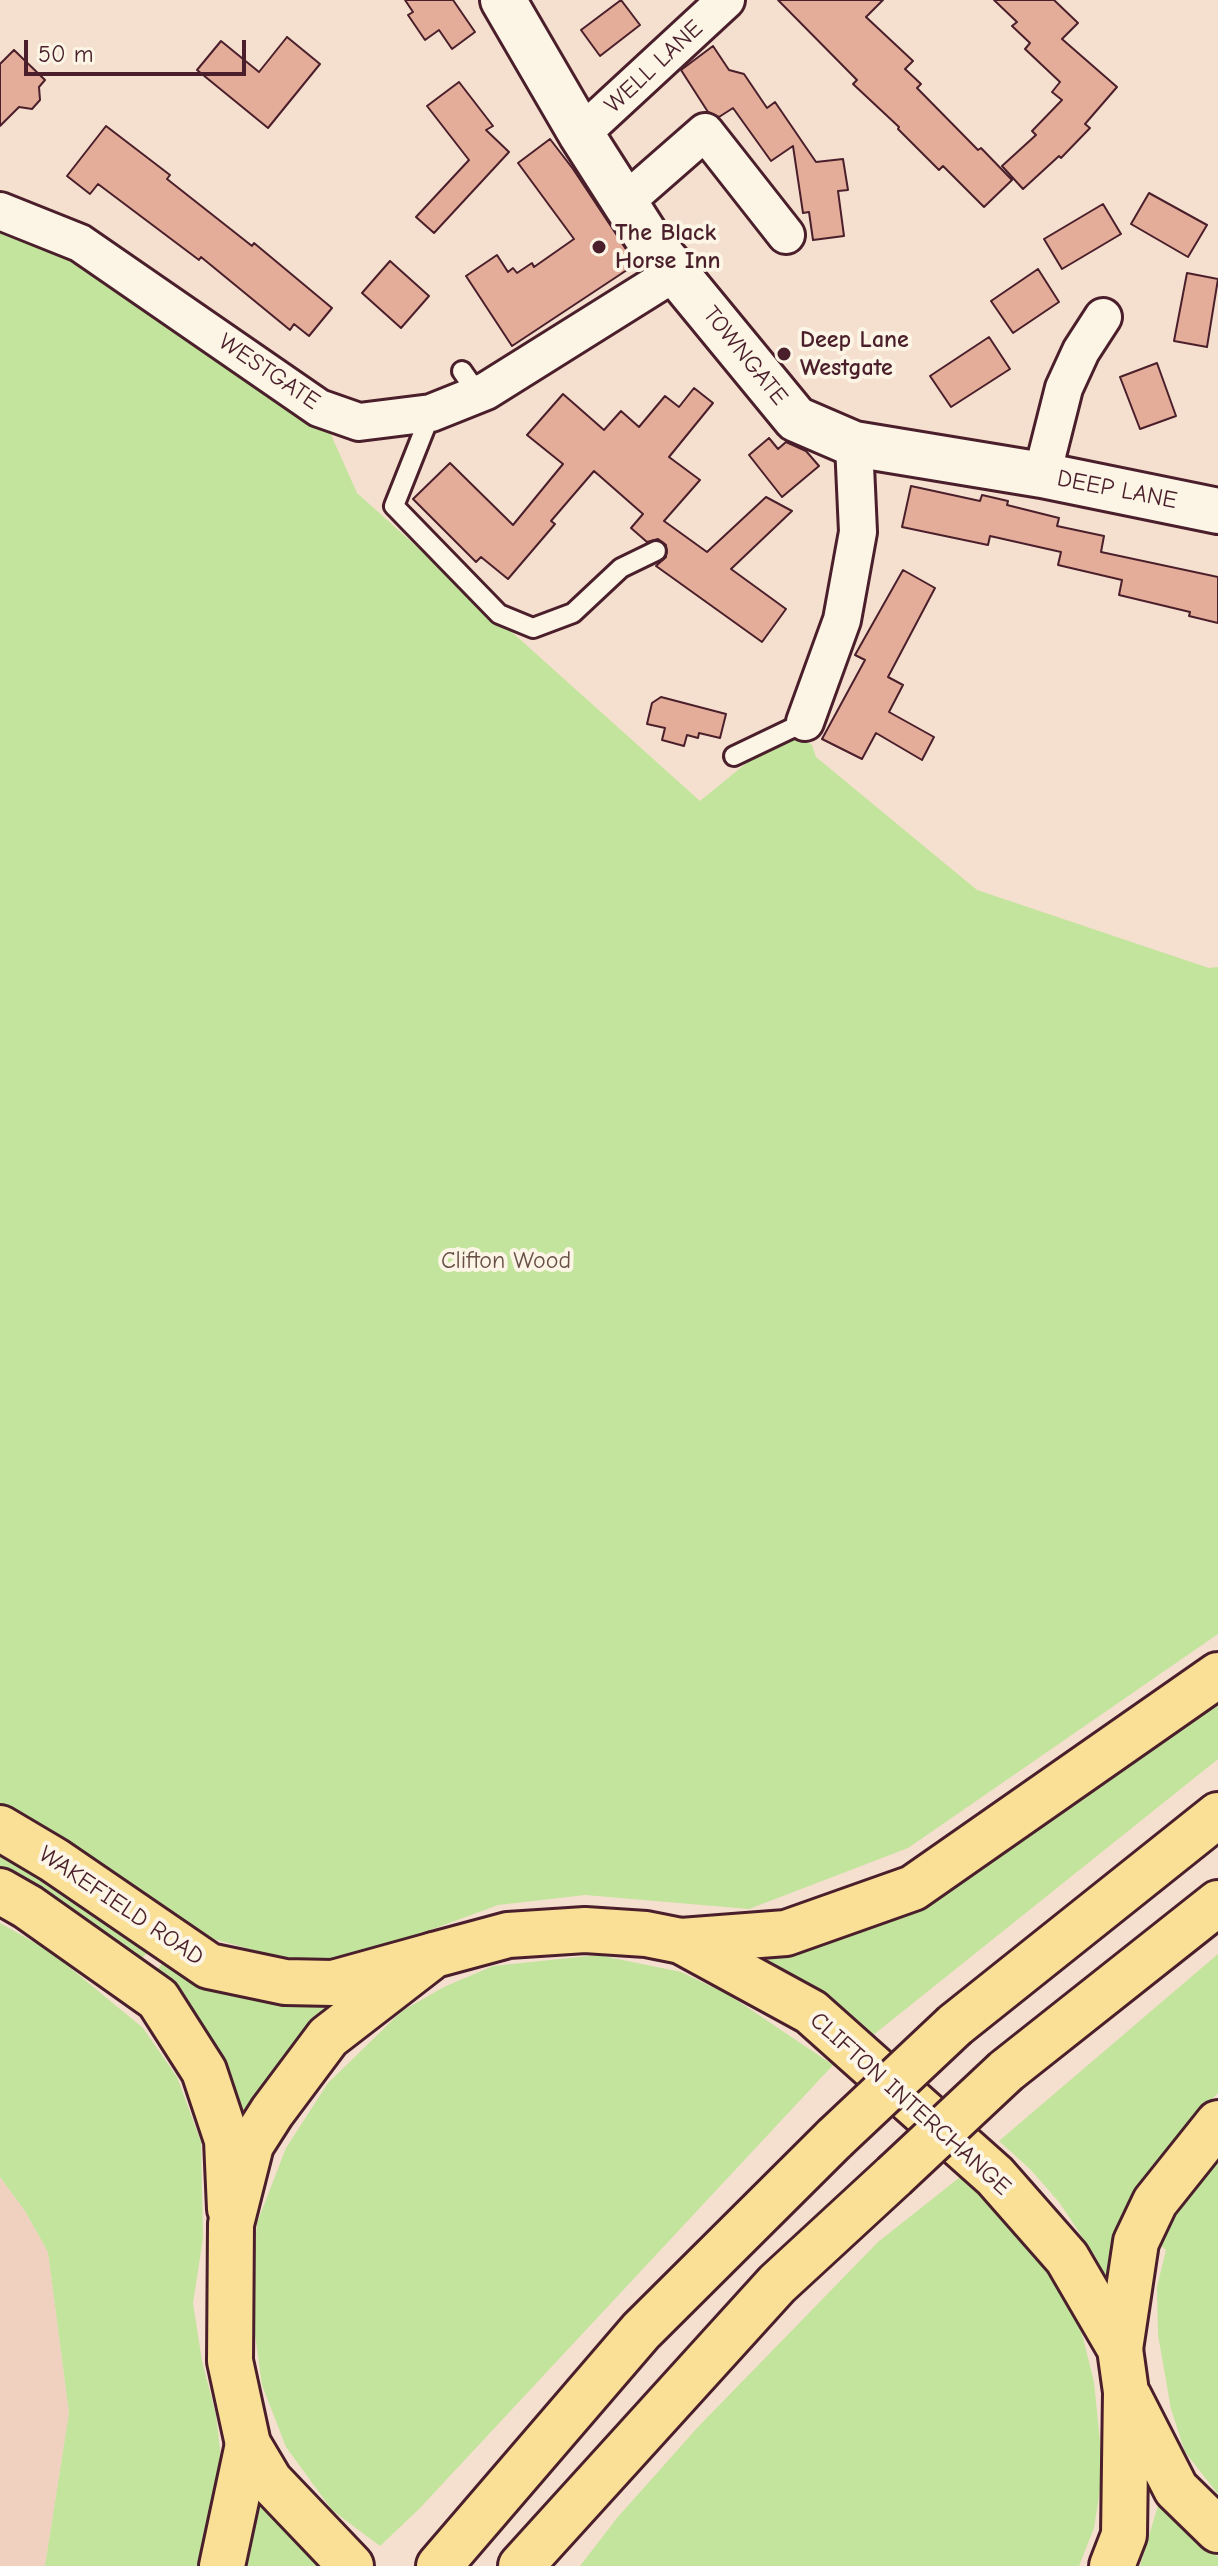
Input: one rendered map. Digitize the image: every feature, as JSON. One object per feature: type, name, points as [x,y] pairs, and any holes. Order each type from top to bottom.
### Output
[{"type":"main road","points":[[681,1941],[786,1933],[913,1888],[1218,1675]]},
{"type":"main road","points":[[450,2553],[641,2331],[835,2138],[955,2025],[1218,1815]]},
{"type":"main road","name":"WAKEFIELD ROAD","points":[[0,1828],[54,1860],[209,1966],[285,1982],[333,1983],[434,1955]]},
{"type":"main road","points":[[0,1891],[28,1907],[158,1999],[204,2071],[227,2140],[231,2224]]},
{"type":"main road","points":[[521,2566],[777,2284],[1006,2071],[1218,1903]]},
{"type":"main road","name":"CLIFTON INTERCHANGE","points":[[351,2566],[270,2481],[248,2444],[230,2361],[231,2224],[251,2145],[328,2037],[434,1955],[508,1935],[585,1930],[646,1934],[681,1941],[811,2012],[995,2176],[1067,2258],[1120,2349],[1126,2392],[1124,2535],[1112,2566]]},
{"type":"main road","points":[[1120,2349],[1136,2242],[1155,2202],[1218,2123]]},
{"type":"main road","points":[[1126,2392],[1176,2489],[1218,2530]]},
{"type":"main road","points":[[222,2566],[248,2444]]},
{"type":"street","name":"WELL LANE","points":[[581,134],[726,0]]},
{"type":"street","name":"TOWNGATE","points":[[515,4],[581,134],[648,239],[796,419],[854,444],[1042,475]]},
{"type":"street","points":[[625,202],[705,132],[786,235]]},
{"type":"street","name":"WESTGATE","points":[[0,211],[80,243],[319,408],[359,422],[431,413],[470,382],[676,272]]},
{"type":"street","name":"DEEP LANE","points":[[1103,317],[1081,351],[1064,388],[1042,475],[1218,511]]},
{"type":"street","points":[[805,722],[842,620],[858,532],[854,444]]},
{"type":"lane","points":[[431,413],[394,506],[499,614],[533,628],[573,613],[621,568],[656,551]]},
{"type":"lane","points":[[734,756],[805,722]]},
{"type":"shaded area","points":[[0,2177],[25,2211],[48,2252],[69,2413],[45,2566],[0,2566]]},
{"type":"green space","name":"Clifton Wood","points":[[0,211],[319,408],[357,493],[700,801],[787,730],[812,745],[816,757],[977,890],[1209,968],[1218,967],[1218,1634],[908,1848],[749,1909],[585,1895],[498,1905],[352,1959],[282,1958],[196,1934],[142,1892],[0,1805]]},
{"type":"green space","points":[[1218,1696],[1218,1759],[872,2036],[763,1956]]},
{"type":"green space","points":[[0,1851],[37,1873],[148,1952],[136,1964],[0,1873]]},
{"type":"green space","points":[[0,1923],[51,1952],[143,2028],[177,2077],[201,2142],[203,2238],[193,2303],[202,2361],[216,2415],[223,2476],[205,2566],[45,2566],[69,2413],[48,2252],[25,2211],[0,2177]]},
{"type":"green space","points":[[1218,1954],[1218,2093],[1184,2128],[1152,2172],[1107,2280],[1059,2202],[1030,2169],[999,2141]]},
{"type":"green space","points":[[598,1955],[681,1972],[729,1995],[833,2065],[419,2509],[380,2546],[332,2510],[286,2447],[262,2385],[251,2305],[257,2223],[286,2148],[328,2083],[402,2011],[444,1987],[493,1966]]},
{"type":"green space","points":[[164,1962],[209,1987],[264,2003],[329,2008],[301,2034],[267,2077],[247,2115],[240,2121],[153,1974]]},
{"type":"green space","points":[[1218,2146],[1218,2494],[1185,2452],[1171,2409],[1158,2335],[1157,2287],[1166,2250],[1160,2245],[1174,2210]]},
{"type":"green space","points":[[969,2170],[1064,2285],[1083,2338],[1094,2382],[1103,2471],[1094,2528],[1079,2566],[580,2566],[617,2518],[698,2427],[878,2242]]},
{"type":"green space","points":[[256,2488],[281,2525],[319,2566],[236,2566]]},
{"type":"green space","points":[[1159,2502],[1218,2557],[1218,2566],[1140,2566]]},
{"type":"building","points":[[405,0],[453,0],[475,32],[452,49],[439,30],[425,40],[408,15],[413,12]]},
{"type":"building","points":[[621,0],[640,25],[600,56],[581,30]]},
{"type":"building","points":[[778,0],[883,0],[866,17],[913,61],[905,69],[921,84],[917,88],[1012,180],[984,207],[943,166],[939,170],[853,84],[857,80]]},
{"type":"building","points":[[994,0],[1054,0],[1078,23],[1062,39],[1117,87],[1085,124],[1090,128],[1061,158],[1059,156],[1023,189],[1002,166],[1036,135],[1032,131],[1062,100],[1052,92],[1060,82],[1025,49],[1030,43],[1012,26],[1017,22]]},
{"type":"building","points":[[287,37],[320,64],[268,128],[197,70],[221,41],[259,72]]},
{"type":"building","points":[[713,46],[729,70],[744,74],[767,108],[775,102],[816,162],[843,159],[848,190],[838,191],[844,236],[813,240],[809,212],[803,213],[793,146],[771,161],[733,108],[719,117],[708,112],[681,70]]},
{"type":"building","points":[[14,50],[45,80],[39,87],[40,100],[32,109],[19,107],[0,126],[0,64]]},
{"type":"building","points":[[459,82],[493,126],[486,130],[509,152],[434,233],[416,217],[469,160],[427,106]]},
{"type":"building","points":[[106,126],[170,175],[167,179],[252,246],[254,243],[332,308],[309,336],[294,324],[290,330],[201,257],[199,260],[98,184],[90,194],[67,176]]},
{"type":"building","name":"The Black Horse Inn","points":[[550,139],[636,264],[512,346],[466,276],[497,255],[508,272],[513,268],[517,273],[532,263],[534,267],[574,239],[518,163]]},
{"type":"building","points":[[1149,193],[1207,225],[1188,257],[1131,224]]},
{"type":"building","points":[[1103,204],[1121,234],[1062,269],[1044,239]]},
{"type":"building","points":[[390,261],[429,296],[401,328],[362,293]]},
{"type":"building","points":[[1038,269],[1059,302],[1013,333],[991,301]]},
{"type":"building","points":[[1187,273],[1218,279],[1207,347],[1174,341]]},
{"type":"building","points":[[989,337],[1010,369],[951,407],[930,376]]},
{"type":"building","points":[[1157,363],[1176,416],[1140,429],[1120,377]]},
{"type":"building","points":[[694,388],[713,403],[669,457],[700,480],[664,521],[707,552],[766,497],[792,511],[731,569],[786,609],[762,642],[656,566],[666,557],[666,545],[658,539],[647,542],[631,528],[643,514],[594,471],[551,521],[555,524],[508,579],[481,557],[476,562],[413,499],[450,463],[513,525],[563,464],[527,435],[563,394],[604,430],[621,411],[639,427],[665,396],[679,407]]},
{"type":"building","points":[[769,438],[778,449],[786,442],[806,451],[819,466],[782,497],[749,455]]},
{"type":"building","points":[[911,486],[980,501],[982,495],[1008,501],[1007,505],[1059,518],[1057,526],[1104,536],[1101,552],[1218,577],[1218,623],[1189,616],[1190,612],[1119,595],[1122,580],[1058,565],[1061,552],[990,536],[988,545],[902,527]]},
{"type":"building","points":[[903,570],[935,588],[888,677],[903,685],[889,712],[934,737],[922,760],[876,733],[862,759],[822,739],[865,660],[855,655]]},
{"type":"building","points":[[661,697],[726,714],[720,738],[699,733],[698,738],[687,735],[684,746],[662,740],[665,728],[647,724],[652,703]]},
{"type":"place","name":"The Black Horse Inn","points":[[599,247]]},
{"type":"place","name":"Deep Lane Westgate","points":[[784,354]]}]
